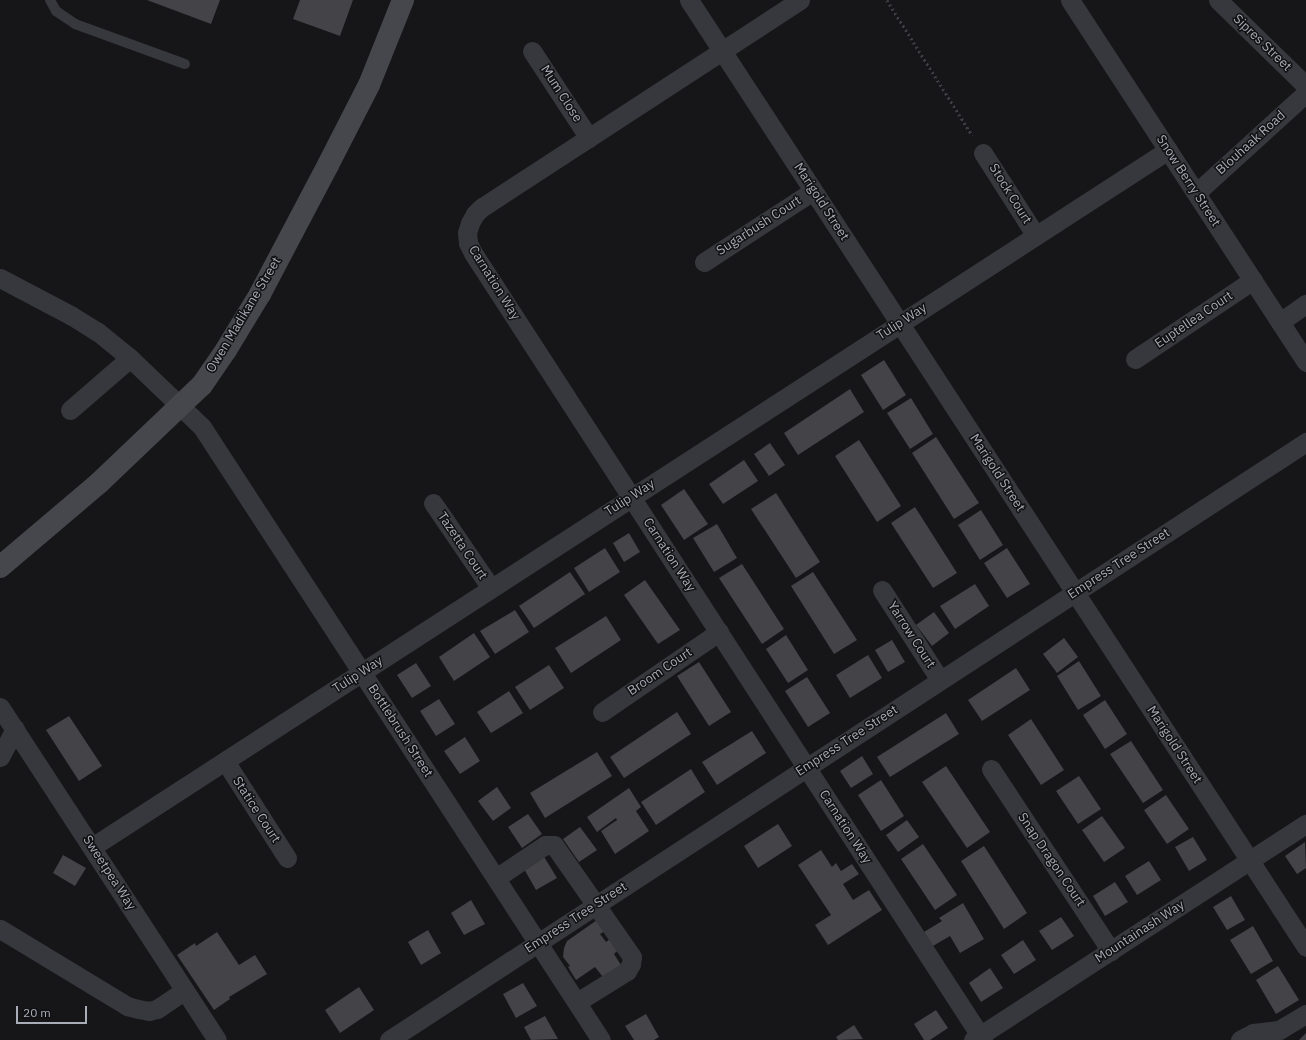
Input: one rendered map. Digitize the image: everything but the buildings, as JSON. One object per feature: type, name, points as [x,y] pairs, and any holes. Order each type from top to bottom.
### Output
[{"type":"street","name":"Owen Madikane Street","points":[[0,567],[99,483],[202,385],[226,350],[260,294],[369,85],[403,0]]},
{"type":"street","name":"Marigold Street","points":[[689,0],[1306,947]]},
{"type":"street","name":"Carnation Way","points":[[800,0],[482,207],[475,214],[470,223],[468,243],[473,253],[807,767],[979,1038]]},
{"type":"street","name":"Snow Berry Street","points":[[1070,0],[1306,362]]},
{"type":"street","name":"Sipres Street","points":[[1218,0],[1306,86]]},
{"type":"street","name":"Mum Close","points":[[532,51],[589,138]]},
{"type":"street","name":"Blouhaak Road","points":[[1196,193],[1306,93]]},
{"type":"street","name":"Tulip Way","points":[[92,847],[1168,150]]},
{"type":"street","name":"Stock Court","points":[[983,153],[1036,236]]},
{"type":"street","name":"Sugarbush Court","points":[[704,262],[813,191]]},
{"type":"street","name":"Bottlebrush Street","points":[[0,278],[72,316],[98,332],[130,358],[202,427],[601,1040]]},
{"type":"street","name":"Euptellea Court","points":[[1135,359],[1252,280]]},
{"type":"street","points":[[1280,322],[1306,304]]},
{"type":"street","points":[[70,410],[130,358]]},
{"type":"street","name":"Empress Tree Street","points":[[389,1040],[1306,442]]},
{"type":"street","name":"Tazetta Court","points":[[433,503],[491,588]]},
{"type":"street","name":"Yarrow Court","points":[[882,590],[940,680]]},
{"type":"street","name":"Broom Court","points":[[602,712],[719,632]]},
{"type":"street","name":"Sweetpea Way","points":[[0,707],[16,729],[217,1040]]},
{"type":"street","points":[[0,757],[16,729]]},
{"type":"street","name":"Statice Court","points":[[225,761],[287,858]]},
{"type":"street","name":"Snap Dragon Court","points":[[991,769],[1111,950]]},
{"type":"street","name":"Mountainash Way","points":[[979,1038],[1111,950],[1306,824]]},
{"type":"street","points":[[496,878],[545,844],[554,845],[632,958],[631,964],[627,971],[577,1002]]},
{"type":"street","points":[[0,929],[127,1006],[149,1011],[157,1008],[184,991]]},
{"type":"street","points":[[1240,1040],[1253,1033],[1279,1030],[1306,1014]]},
{"type":"lane","points":[[50,0],[56,11],[75,24],[185,64]]},
{"type":"path","points":[[887,0],[983,153]]}]
